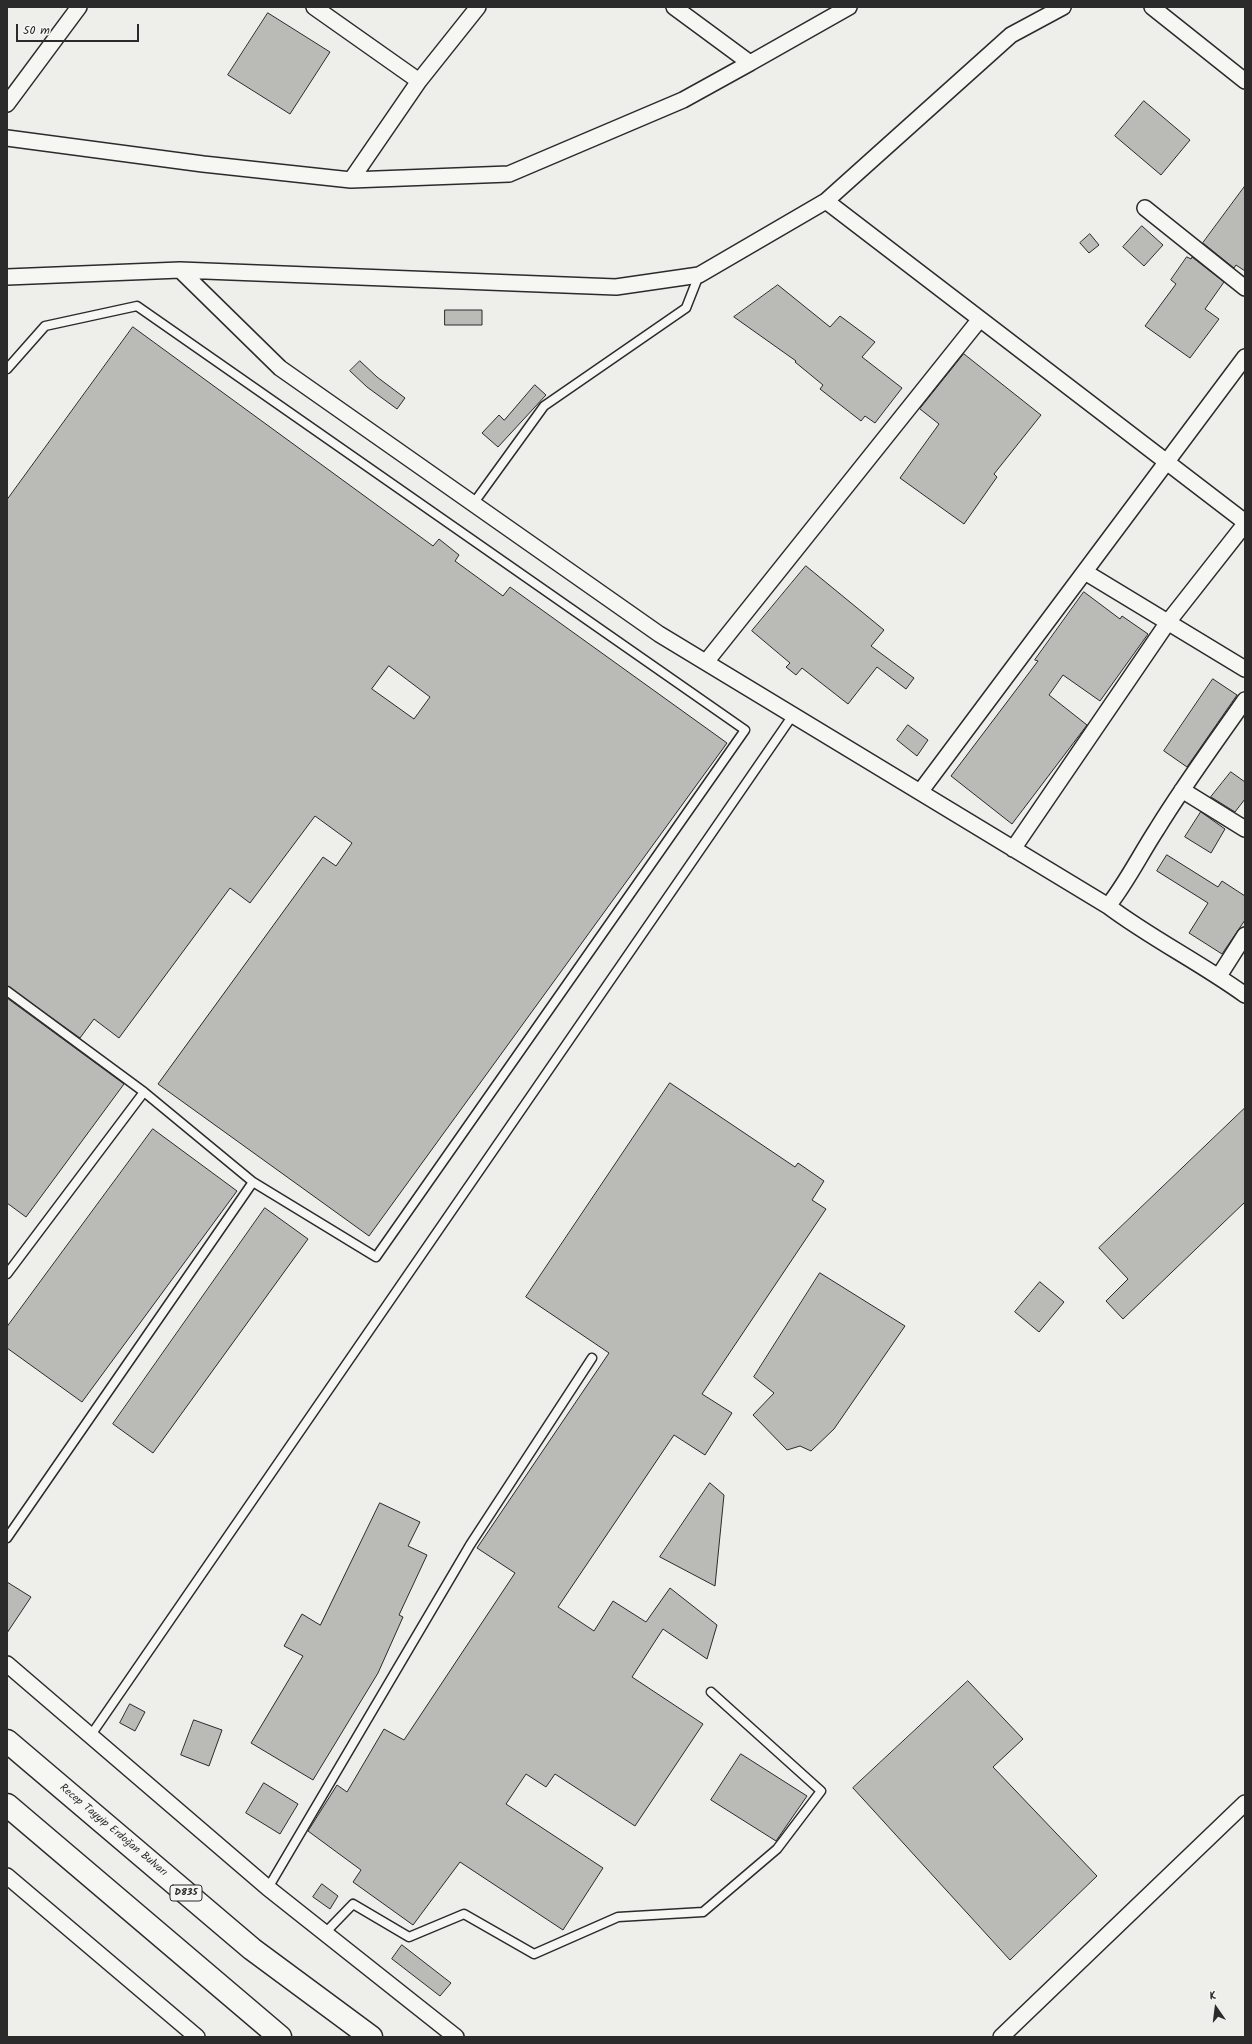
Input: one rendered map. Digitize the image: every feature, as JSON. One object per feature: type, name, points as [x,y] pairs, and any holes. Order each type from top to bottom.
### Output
[{"type":"highway","name":"Recep Tayyip Erdoğan Bulvarı","points":[[7,1741],[252,1949],[371,2037]]},
{"type":"highway","points":[[7,1805],[280,2037]]},
{"type":"street","points":[[7,104],[79,7]]},
{"type":"street","points":[[314,7],[419,81]]},
{"type":"street","points":[[351,180],[419,81],[478,7]]},
{"type":"street","points":[[674,7],[750,63]]},
{"type":"street","points":[[7,138],[203,164],[351,180],[509,174],[683,100],[848,7]]},
{"type":"street","points":[[7,277],[180,270],[616,287],[699,275],[826,201],[1011,35],[1063,7]]},
{"type":"street","points":[[1152,7],[1245,81]]},
{"type":"street","points":[[826,201],[1245,523],[1168,622],[1013,849]]},
{"type":"street","points":[[1145,208],[1245,288]]},
{"type":"street","points":[[180,270],[280,368],[659,634],[1108,906],[1140,930],[1219,976],[1245,995]]},
{"type":"street","points":[[706,662],[980,319]]},
{"type":"street","points":[[920,792],[1245,357]]},
{"type":"street","points":[[1085,572],[1245,669]]},
{"type":"street","points":[[1108,906],[1127,882],[1156,830],[1182,790],[1245,700]]},
{"type":"street","points":[[1182,790],[1245,829]]},
{"type":"street","points":[[1219,976],[1245,935]]},
{"type":"street","points":[[7,1664],[268,1888],[324,1934],[456,2037]]},
{"type":"street","points":[[1001,2037],[1245,1803]]},
{"type":"street","points":[[7,1876],[182,2032],[197,2037]]},
{"type":"lane","points":[[473,504],[544,406],[686,308],[699,275]]},
{"type":"lane","points":[[7,370],[45,326],[137,306],[745,730],[376,1257],[253,1182],[144,1092],[7,991]]},
{"type":"lane","points":[[91,1735],[793,715]]},
{"type":"lane","points":[[7,1274],[144,1092]]},
{"type":"lane","points":[[7,1538],[253,1182]]},
{"type":"lane","points":[[268,1888],[470,1545],[592,1358]]},
{"type":"lane","points":[[324,1934],[353,1904],[409,1937],[464,1914],[534,1954],[618,1916],[703,1912],[777,1849],[821,1791],[711,1692]]},
{"type":"building","points":[[268,13],[330,52],[290,114],[228,75]]},
{"type":"building","points":[[1144,101],[1190,140],[1161,175],[1115,136]]},
{"type":"building","points":[[1245,186],[1245,271],[1236,265],[1234,268],[1203,243]]},
{"type":"building","points":[[1142,226],[1163,245],[1144,266],[1123,247]]},
{"type":"building","points":[[1090,234],[1099,245],[1089,253],[1080,243]]},
{"type":"building","points":[[1187,257],[1191,259],[1192,257],[1224,282],[1205,309],[1219,319],[1190,358],[1145,326],[1176,284],[1171,280]]},
{"type":"building","points":[[778,285],[830,327],[840,316],[875,342],[862,357],[902,388],[875,423],[865,416],[861,421],[820,389],[823,385],[795,362],[796,361],[734,317]]},
{"type":"building","points":[[445,310],[482,310],[482,325],[445,325]]},
{"type":"building","points":[[133,327],[433,546],[439,539],[459,555],[455,561],[503,596],[510,587],[727,743],[369,1236],[158,1084],[323,857],[336,866],[352,843],[315,816],[250,903],[230,888],[119,1038],[94,1019],[80,1038],[7,986],[7,500]],"holes":[[[389,666],[430,697],[414,719],[372,689]]]},
{"type":"building","points":[[964,354],[1041,415],[994,474],[997,477],[964,524],[900,478],[939,424],[920,409]]},
{"type":"building","points":[[360,361],[377,377],[405,398],[397,409],[367,387],[350,371]]},
{"type":"building","points":[[535,385],[546,395],[498,447],[482,433],[499,415],[504,420]]},
{"type":"building","points":[[806,566],[884,630],[871,646],[914,678],[906,689],[877,667],[848,704],[802,668],[796,675],[786,667],[790,663],[752,631]]},
{"type":"building","points":[[1084,592],[1120,619],[1122,616],[1148,634],[1100,701],[1063,675],[1049,695],[1087,725],[1012,824],[951,776],[1038,661],[1035,660]]},
{"type":"building","points":[[1213,679],[1237,695],[1187,767],[1164,751]]},
{"type":"building","points":[[908,725],[928,740],[917,756],[897,740]]},
{"type":"building","points":[[1231,772],[1245,782],[1245,799],[1235,812],[1211,797]]},
{"type":"building","points":[[1201,812],[1225,829],[1211,853],[1185,837]]},
{"type":"building","points":[[1167,855],[1218,887],[1222,881],[1245,896],[1245,920],[1222,954],[1189,933],[1208,903],[1157,871]]},
{"type":"building","points":[[7,998],[124,1084],[26,1217],[7,1203]]},
{"type":"building","points":[[670,1083],[795,1167],[798,1163],[824,1181],[812,1200],[826,1209],[702,1394],[732,1413],[705,1455],[674,1435],[558,1607],[594,1631],[613,1601],[646,1622],[670,1588],[717,1625],[707,1659],[663,1629],[632,1677],[703,1724],[635,1826],[555,1774],[546,1787],[526,1774],[506,1804],[603,1868],[563,1930],[460,1862],[413,1925],[353,1882],[361,1870],[308,1831],[337,1785],[347,1792],[384,1729],[404,1740],[515,1573],[477,1548],[609,1353],[526,1297]]},
{"type":"building","points":[[1245,1108],[1245,1202],[1123,1319],[1106,1301],[1128,1279],[1099,1248]]},
{"type":"building","points":[[153,1129],[237,1191],[82,1402],[7,1348],[7,1327]]},
{"type":"building","points":[[265,1208],[308,1239],[153,1453],[113,1424]]},
{"type":"building","points":[[820,1273],[905,1326],[834,1429],[811,1451],[800,1446],[787,1450],[753,1415],[774,1393],[754,1377]]},
{"type":"building","points":[[1040,1282],[1064,1302],[1039,1332],[1015,1312]]},
{"type":"building","points":[[710,1483],[724,1495],[715,1586],[660,1557]]},
{"type":"building","points":[[380,1503],[420,1522],[408,1546],[427,1555],[399,1615],[403,1617],[378,1673],[313,1780],[251,1743],[303,1656],[284,1646],[302,1614],[320,1625]]},
{"type":"building","points":[[7,1582],[31,1597],[7,1633]]},
{"type":"building","points":[[968,1681],[1023,1739],[993,1767],[1097,1876],[1010,1960],[853,1788]]},
{"type":"building","points":[[130,1704],[145,1712],[135,1731],[120,1723]]},
{"type":"building","points":[[194,1720],[222,1730],[209,1766],[181,1755]]},
{"type":"building","points":[[741,1754],[807,1796],[776,1841],[711,1800]]},
{"type":"building","points":[[264,1783],[298,1804],[280,1834],[246,1813]]},
{"type":"building","points":[[322,1884],[338,1896],[330,1909],[313,1897]]},
{"type":"building","points":[[402,1945],[451,1983],[440,1996],[392,1959]]}]
